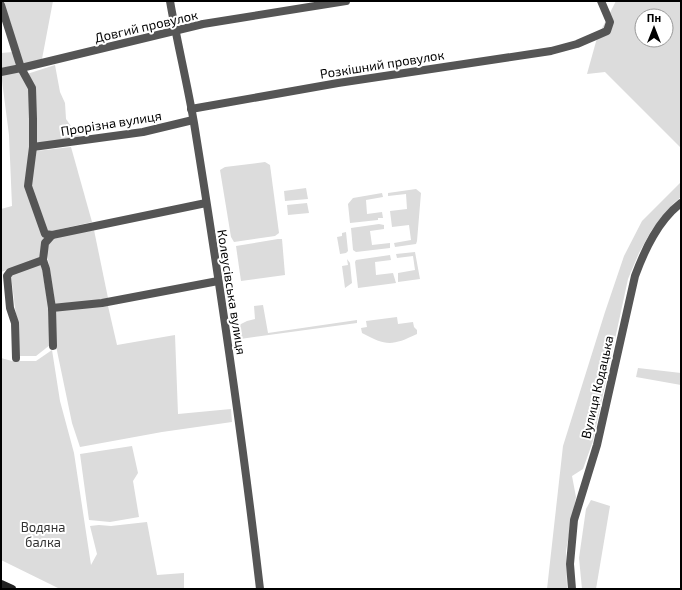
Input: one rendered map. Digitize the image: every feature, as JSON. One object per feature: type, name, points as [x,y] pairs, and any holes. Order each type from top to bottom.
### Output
[{"type":"main road","points":[[1,584],[12,589]]},
{"type":"street","name":"Колеусівська вулиця","points":[[170,1],[193,120],[241,430],[260,589]]},
{"type":"street","name":"Довгий провулок","points":[[1,72],[203,24],[346,1]]},
{"type":"street","name":"Розкішний провулок","points":[[191,109],[338,83],[551,50],[577,44],[607,31],[610,22],[601,1]]},
{"type":"street","points":[[1,5],[22,68],[32,88],[34,119],[33,147],[28,186],[45,234],[52,235],[206,203]]},
{"type":"street","name":"Прорізна вулиця","points":[[33,147],[142,132],[193,120]]},
{"type":"street","name":"Вулиця Кодацька","points":[[572,589],[570,564],[574,520],[596,445],[635,276],[644,253],[656,231],[681,203]]},
{"type":"street","points":[[52,235],[45,243],[43,260],[46,269],[52,308],[53,346]]},
{"type":"street","points":[[16,358],[15,323],[10,308],[7,276],[10,272],[43,260]]},
{"type":"street","points":[[52,308],[102,303],[218,281]]},
{"type":"green space","points":[[2,1],[53,1],[42,59],[23,65],[10,21]]},
{"type":"green space","points":[[616,1],[681,1],[681,148],[605,72],[587,74],[597,38]]},
{"type":"green space","points":[[13,52],[16,66],[1,68],[1,53]]},
{"type":"green space","points":[[55,65],[60,92],[65,103],[66,119],[77,135],[81,136],[34,145],[27,74]]},
{"type":"green space","points":[[20,71],[30,88],[30,142],[25,187],[44,237],[40,258],[1,272],[1,209],[12,206],[9,135],[1,73]]},
{"type":"green space","points":[[71,147],[92,222],[47,232],[31,184],[36,151]]},
{"type":"green space","points":[[265,162],[270,165],[279,233],[275,236],[234,242],[231,237],[220,170],[225,167]]},
{"type":"green space","points":[[681,182],[681,197],[674,203],[651,231],[639,253],[628,279],[593,441],[583,469],[572,476],[576,497],[566,551],[567,589],[547,589],[563,446],[605,312],[624,256],[642,221]]},
{"type":"green space","points":[[306,188],[308,199],[285,201],[284,191]]},
{"type":"green space","points":[[416,189],[421,193],[416,244],[395,247],[394,243],[411,240],[409,225],[392,227],[390,211],[407,209],[406,194],[388,196],[388,193]]},
{"type":"green space","points":[[382,193],[383,197],[366,200],[367,214],[382,212],[383,218],[378,218],[378,220],[350,223],[348,204],[353,198]]},
{"type":"green space","points":[[307,203],[309,213],[288,215],[287,205]]},
{"type":"green space","points":[[379,224],[384,225],[384,229],[370,231],[372,245],[390,243],[390,248],[356,252],[353,250],[351,228]]},
{"type":"green space","points":[[94,230],[108,298],[102,300],[55,304],[47,253],[48,245],[54,237]]},
{"type":"green space","points":[[346,232],[348,251],[340,254],[337,237],[342,236],[342,233]]},
{"type":"green space","points":[[282,239],[285,275],[241,281],[236,246]]},
{"type":"green space","points":[[415,252],[420,279],[398,282],[398,273],[415,270],[413,256],[397,258],[396,254]]},
{"type":"green space","points":[[390,255],[391,260],[375,262],[376,275],[393,273],[396,283],[358,288],[356,260]]},
{"type":"green space","points":[[347,259],[350,263],[352,283],[345,288],[342,266],[348,265]]},
{"type":"green space","points":[[41,264],[48,304],[50,345],[36,356],[18,356],[19,330],[11,275]]},
{"type":"green space","points":[[263,305],[268,333],[357,320],[357,323],[240,339],[237,326],[255,319],[254,306]]},
{"type":"green space","points":[[108,306],[117,345],[175,335],[178,414],[231,409],[232,422],[162,432],[80,447],[72,423],[56,346],[56,310]]},
{"type":"green space","points":[[397,317],[398,324],[413,322],[414,327],[417,330],[417,334],[401,341],[389,343],[377,340],[362,333],[361,328],[367,327],[366,321]]},
{"type":"green space","name":"Водяна балка","points":[[52,350],[60,401],[74,453],[91,565],[97,554],[90,526],[111,526],[147,522],[157,575],[184,573],[184,589],[60,589],[1,560],[1,358],[12,361],[36,361]]},
{"type":"green space","points":[[638,368],[681,373],[681,385],[636,377]]},
{"type":"green space","points":[[132,446],[138,473],[133,481],[139,517],[110,522],[89,520],[80,454]]},
{"type":"green space","points":[[591,500],[610,506],[596,589],[582,589],[579,558],[586,509]]}]
